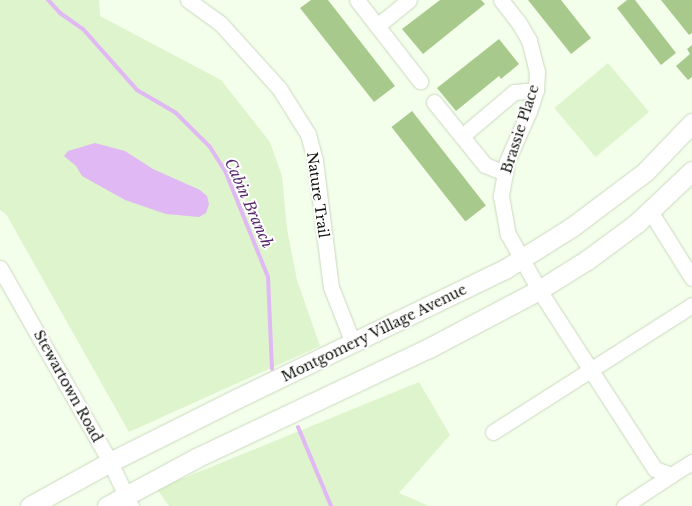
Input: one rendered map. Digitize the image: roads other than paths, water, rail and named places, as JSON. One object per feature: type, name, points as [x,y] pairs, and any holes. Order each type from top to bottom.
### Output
[{"type":"main road","name":"Montgomery Village Avenue","points":[[30,506],[110,462],[463,290],[521,259],[572,227],[645,172],[692,123]]},
{"type":"main road","points":[[107,506],[128,501],[196,458],[426,348],[538,290],[587,260],[650,211],[692,171]]},
{"type":"street","name":"Nature Trail","points":[[188,0],[220,23],[279,88],[308,134],[315,162],[331,287],[353,343]]},
{"type":"street","points":[[356,0],[420,81]]},
{"type":"street","points":[[377,26],[410,0]]},
{"type":"street","name":"Brassie Place","points":[[501,0],[520,23],[528,40],[537,71],[536,90],[507,161],[501,196],[508,234],[538,290],[655,469],[670,475]]},
{"type":"street","points":[[462,136],[514,92],[536,90]]},
{"type":"street","points":[[434,102],[485,165],[505,173]]},
{"type":"street","points":[[650,211],[692,278]]},
{"type":"street","name":"Stewartown Road","points":[[0,268],[110,462],[128,501]]},
{"type":"street","points":[[493,432],[692,305]]},
{"type":"street","points":[[624,506],[692,462]]},
{"type":"waterway","name":"Cabin Branch","points":[[48,0],[60,13],[83,29],[137,90],[176,113],[210,147],[226,173],[268,277],[272,369]]},
{"type":"waterway","name":"Cabin Branch","points":[[298,427],[331,506]]}]
